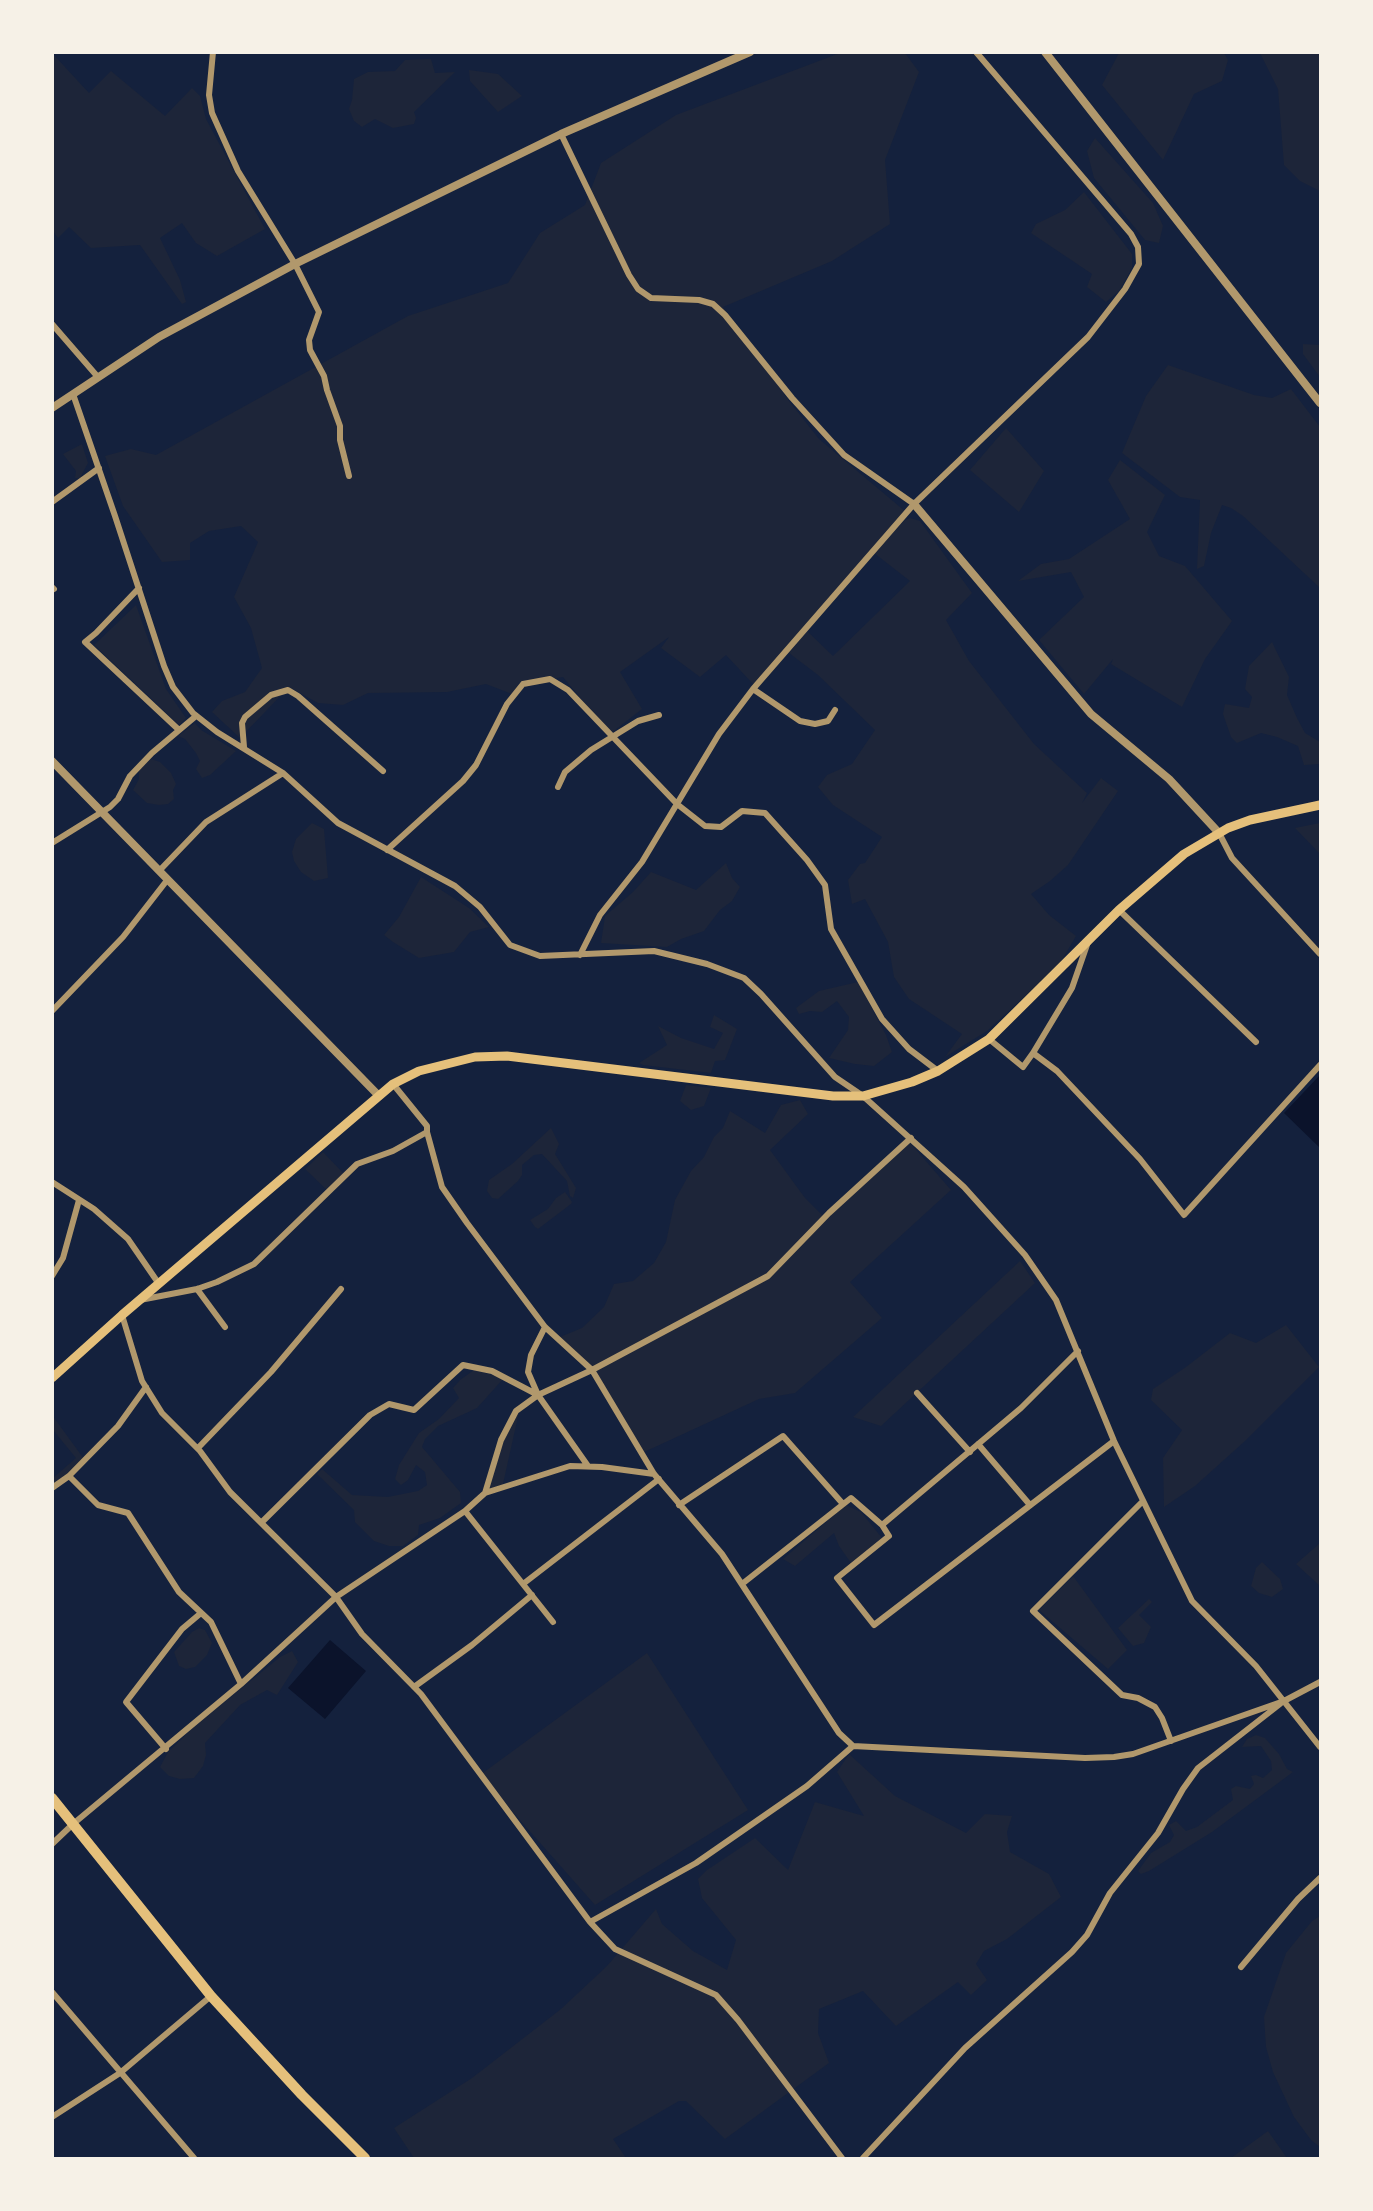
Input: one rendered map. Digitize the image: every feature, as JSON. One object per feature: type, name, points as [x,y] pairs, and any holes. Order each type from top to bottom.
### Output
[{"type":"main road","points":[[52,1378],[393,1084],[444,1063],[475,1057],[507,1056],[783,1090],[863,1096],[912,1082],[938,1071],[989,1039],[1119,910],[1184,854],[1219,833],[1250,820],[1321,805]]},
{"type":"main road","points":[[52,1798],[211,1996],[302,2095],[365,2158]]},
{"type":"street","points":[[213,52],[209,95],[212,113],[238,171],[295,264],[319,312],[309,340],[310,350],[324,376],[340,426],[340,440],[349,476]]},
{"type":"street","points":[[52,408],[159,337],[295,264],[561,134],[750,52]]},
{"type":"street","points":[[580,955],[600,915],[642,862],[719,734],[753,689],[914,504],[1088,337],[1125,289],[1139,264],[1138,247],[1131,234],[976,52]]},
{"type":"street","points":[[1045,52],[1321,403]]},
{"type":"street","points":[[561,134],[638,289],[651,299],[699,300],[713,304],[725,315],[792,398],[845,455],[914,504],[1091,714],[1169,779],[1219,833],[1232,858],[1321,954]]},
{"type":"street","points":[[52,324],[97,376]]},
{"type":"street","points":[[73,394],[164,666],[173,687],[196,716],[283,773],[338,823],[455,886],[480,907],[510,945],[540,956],[654,951],[707,964],[744,978],[835,1077],[863,1096],[964,1187],[1025,1255],[1056,1300],[1114,1441],[1192,1601],[1256,1667],[1321,1747]]},
{"type":"street","points":[[52,502],[99,468]]},
{"type":"street","points":[[139,588],[85,642],[179,730]]},
{"type":"street","points":[[387,850],[463,781],[476,765],[507,705],[523,684],[551,679],[568,690],[677,803],[705,826],[721,827],[742,811],[765,813],[825,884],[831,929],[882,1019],[909,1049],[938,1071]]},
{"type":"street","points":[[753,689],[800,721],[815,724],[828,721],[835,710]]},
{"type":"street","points":[[244,747],[242,723],[245,717],[271,695],[288,690],[383,771]]},
{"type":"street","points":[[558,788],[565,772],[591,750],[639,721],[659,715]]},
{"type":"street","points":[[52,843],[110,807],[118,799],[130,775],[196,716]]},
{"type":"street","points":[[52,761],[379,1096]]},
{"type":"street","points":[[160,870],[206,822],[283,773]]},
{"type":"street","points":[[52,1011],[123,937],[168,879]]},
{"type":"street","points":[[1119,910],[1256,1042]]},
{"type":"street","points":[[989,1039],[1023,1067],[1072,988],[1088,940]]},
{"type":"street","points":[[1033,1053],[1057,1071],[1140,1159],[1184,1215],[1321,1065]]},
{"type":"street","points":[[393,1084],[427,1126],[442,1188],[545,1327],[592,1370],[656,1476],[722,1554],[839,1733],[853,1746],[1086,1758],[1133,1754],[1284,1701],[1321,1682]]},
{"type":"street","points":[[139,1301],[197,1289],[254,1264],[358,1164],[393,1151],[427,1132]]},
{"type":"street","points":[[485,1493],[500,1440],[516,1411],[538,1395],[592,1370],[768,1276],[829,1213],[911,1138]]},
{"type":"street","points":[[52,1182],[94,1209],[128,1239],[159,1284]]},
{"type":"street","points":[[52,1276],[63,1258],[79,1200]]},
{"type":"street","points":[[197,1289],[225,1327]]},
{"type":"street","points":[[198,1448],[271,1371],[341,1289]]},
{"type":"street","points":[[122,1315],[146,1387],[162,1413],[198,1448],[230,1492],[336,1597],[362,1634],[414,1687],[590,1922],[615,1949],[716,1995],[738,2020],[842,2158]]},
{"type":"street","points":[[545,1327],[531,1354],[528,1372],[538,1395],[587,1466]]},
{"type":"street","points":[[883,1525],[1021,1408],[1078,1351]]},
{"type":"street","points":[[261,1523],[370,1415],[389,1404],[414,1410],[463,1365],[492,1371],[538,1395]]},
{"type":"street","points":[[52,1488],[69,1476],[118,1426],[146,1387]]},
{"type":"street","points":[[917,1393],[970,1452]]},
{"type":"street","points":[[679,1505],[783,1436],[843,1504]]},
{"type":"street","points":[[741,1584],[851,1498],[883,1525],[889,1536],[837,1578],[874,1625],[1114,1441]]},
{"type":"street","points":[[978,1444],[1030,1505]]},
{"type":"street","points":[[52,1844],[241,1684],[336,1597],[465,1511],[485,1493],[570,1466],[656,1476]]},
{"type":"street","points":[[69,1476],[98,1505],[128,1513],[179,1592],[211,1622],[241,1684]]},
{"type":"street","points":[[523,1584],[656,1476]]},
{"type":"street","points":[[1143,1501],[1078,1563],[1033,1611],[1122,1695],[1138,1698],[1155,1707],[1171,1741]]},
{"type":"street","points":[[465,1511],[553,1622]]},
{"type":"street","points":[[414,1687],[472,1645],[532,1595]]},
{"type":"street","points":[[166,1749],[126,1702],[182,1629],[201,1613]]},
{"type":"street","points":[[863,2158],[965,2048],[1072,1952],[1087,1935],[1110,1893],[1158,1833],[1182,1789],[1198,1768],[1284,1701]]},
{"type":"street","points":[[590,1922],[696,1863],[807,1786],[853,1746]]},
{"type":"street","points":[[1241,1967],[1298,1899],[1321,1878]]},
{"type":"street","points":[[52,1992],[194,2158]]},
{"type":"street","points":[[52,2117],[120,2073],[211,1996]]},
{"type":"shaded area","points":[[52,53],[89,93],[111,71],[165,116],[192,88],[200,96],[206,119],[265,229],[217,256],[196,243],[182,223],[160,238],[180,280],[186,302],[182,304],[140,245],[91,248],[69,227],[58,238],[53,231]]},
{"type":"shaded area","points":[[840,53],[905,53],[919,72],[885,160],[890,224],[832,261],[723,307],[819,439],[906,512],[754,685],[726,655],[700,677],[661,648],[669,637],[620,672],[642,709],[610,734],[563,677],[519,683],[512,694],[486,684],[447,692],[368,693],[343,705],[318,703],[289,687],[240,738],[212,712],[222,701],[245,692],[262,668],[251,628],[234,597],[258,542],[241,526],[209,531],[190,543],[190,560],[162,562],[123,506],[105,456],[131,449],[156,455],[408,316],[508,283],[540,233],[585,205],[601,163],[676,115]]},
{"type":"shaded area","points":[[1119,53],[1224,53],[1228,60],[1222,81],[1194,94],[1163,160],[1102,85]]},
{"type":"shaded area","points":[[1260,53],[1320,53],[1320,191],[1300,181],[1284,165],[1278,89]]},
{"type":"shaded area","points":[[431,59],[435,73],[455,72],[414,112],[414,124],[393,128],[375,119],[362,127],[354,121],[349,109],[354,79],[368,72],[395,71],[405,60]]},
{"type":"shaded area","points":[[469,70],[498,74],[522,96],[498,112],[470,81]]},
{"type":"shaded area","points":[[1095,138],[1153,203],[1163,226],[1159,243],[1145,240],[1094,178],[1087,151]]},
{"type":"shaded area","points":[[1084,192],[1132,254],[1132,268],[1119,291],[1106,302],[1087,287],[1092,274],[1031,233],[1036,224],[1065,210]]},
{"type":"shaded area","points":[[1303,344],[1320,345],[1320,377],[1303,354]]},
{"type":"shaded area","points":[[1168,365],[1254,395],[1272,398],[1291,389],[1320,427],[1320,588],[1243,516],[1222,505],[1211,533],[1204,566],[1197,569],[1200,500],[1180,497],[1122,453],[1146,396]]},
{"type":"shaded area","points":[[1006,428],[1044,471],[1019,512],[970,470]]},
{"type":"shaded area","points":[[82,444],[88,463],[80,478],[75,478],[76,471],[63,454]]},
{"type":"shaded area","points":[[1120,460],[1165,495],[1147,532],[1159,556],[1185,566],[1232,621],[1205,659],[1182,707],[1111,664],[1113,659],[1084,694],[1039,640],[1084,597],[1071,572],[1018,581],[1041,564],[1069,559],[1130,519],[1108,480]]},
{"type":"shaded area","points":[[910,518],[920,521],[972,593],[946,620],[969,661],[1034,744],[1087,793],[1082,803],[1101,778],[1118,791],[1068,865],[1031,894],[1049,915],[1076,936],[1059,965],[987,1031],[945,1057],[962,1034],[909,999],[894,977],[888,942],[865,899],[852,904],[848,880],[860,864],[865,863],[882,837],[833,805],[818,787],[827,775],[852,764],[875,730],[818,675],[789,653],[807,631],[833,656],[910,581],[874,553]]},
{"type":"shaded area","points":[[136,605],[166,689],[186,718],[179,725],[94,645]]},
{"type":"shaded area","points":[[1272,642],[1289,677],[1287,695],[1297,718],[1305,733],[1320,742],[1320,764],[1304,765],[1298,746],[1277,737],[1261,733],[1237,743],[1231,737],[1223,714],[1225,704],[1249,708],[1252,697],[1245,689],[1249,666]]},
{"type":"shaded area","points":[[195,723],[201,730],[236,751],[210,775],[202,778],[196,769],[200,761],[196,753],[185,739],[178,736]]},
{"type":"shaded area","points":[[151,759],[160,762],[171,773],[176,784],[173,790],[174,799],[168,804],[147,803],[133,790],[139,779],[139,770]]},
{"type":"shaded area","points":[[312,823],[324,829],[328,878],[314,881],[301,872],[292,852],[296,839]]},
{"type":"shaded area","points":[[1320,823],[1320,854],[1295,828]]},
{"type":"shaded area","points":[[726,863],[732,878],[740,887],[732,901],[720,910],[704,931],[667,947],[601,943],[605,916],[651,872],[696,890]]},
{"type":"shaded area","points":[[421,877],[469,908],[489,927],[470,932],[454,952],[419,958],[393,942],[384,935],[399,917]]},
{"type":"shaded area","points":[[858,982],[892,1052],[874,1066],[829,1058],[848,1030],[849,1017],[837,1001],[822,1012],[799,1014],[796,1008],[819,991]]},
{"type":"shaded area","points":[[714,1015],[737,1029],[725,1060],[715,1061],[711,1073],[639,1063],[667,1045],[658,1026],[681,1038],[714,1049],[723,1033],[710,1027]]},
{"type":"shaded area","points":[[1320,1075],[1320,1148],[1284,1113]]},
{"type":"shaded area","points":[[686,1085],[711,1088],[704,1106],[691,1110],[680,1101]]},
{"type":"shaded area","points":[[800,1100],[808,1114],[770,1150],[805,1198],[825,1218],[906,1138],[951,1190],[850,1282],[882,1318],[795,1393],[759,1399],[642,1453],[595,1369],[555,1339],[582,1328],[604,1307],[614,1284],[633,1281],[654,1263],[666,1242],[675,1200],[691,1171],[723,1128],[730,1111],[765,1133],[781,1105]]},
{"type":"shaded area","points":[[551,1128],[559,1144],[555,1154],[576,1188],[573,1198],[570,1196],[567,1181],[542,1154],[534,1155],[522,1165],[522,1175],[518,1181],[498,1199],[492,1198],[487,1191],[489,1180],[512,1164]]},
{"type":"shaded area","points":[[323,1152],[344,1174],[328,1191],[305,1169]]},
{"type":"shaded area","points":[[565,1192],[571,1204],[538,1229],[535,1227],[530,1220],[548,1209],[556,1198]]},
{"type":"shaded area","points":[[1020,1261],[1035,1283],[881,1426],[853,1417]]},
{"type":"shaded area","points":[[1286,1325],[1319,1367],[1245,1441],[1195,1486],[1164,1507],[1163,1458],[1182,1430],[1151,1400],[1153,1389],[1230,1333],[1256,1343]]},
{"type":"shaded area","points":[[474,1370],[504,1378],[477,1408],[438,1426],[425,1439],[422,1447],[460,1492],[461,1503],[440,1518],[419,1525],[418,1535],[403,1546],[389,1546],[374,1541],[355,1522],[354,1510],[317,1474],[322,1469],[352,1495],[388,1497],[418,1491],[427,1485],[425,1472],[416,1465],[408,1480],[401,1485],[395,1479],[399,1465],[419,1433],[439,1419],[459,1398],[453,1388]]},
{"type":"shaded area","points":[[519,1412],[503,1484],[488,1490],[502,1441]]},
{"type":"shaded area","points":[[52,1415],[84,1459],[70,1475],[53,1486],[53,1478],[76,1458],[53,1430]]},
{"type":"shaded area","points":[[846,1505],[861,1512],[882,1538],[851,1563],[834,1533],[795,1566],[783,1559]]},
{"type":"shaded area","points":[[1320,1543],[1320,1586],[1296,1564]]},
{"type":"shaded area","points":[[1262,1562],[1280,1579],[1283,1589],[1272,1597],[1259,1593],[1251,1586],[1256,1568]]},
{"type":"shaded area","points":[[1073,1576],[1127,1650],[1108,1669],[1039,1610]]},
{"type":"shaded area","points":[[1149,1599],[1152,1602],[1139,1615],[1151,1627],[1144,1643],[1133,1646],[1118,1628]]},
{"type":"shaded area","points":[[199,1628],[205,1630],[212,1643],[207,1655],[195,1667],[186,1669],[179,1666],[174,1652]]},
{"type":"shaded area","points":[[330,1640],[366,1671],[325,1719],[288,1688]]},
{"type":"shaded area","points":[[292,1651],[298,1662],[277,1695],[267,1690],[240,1705],[205,1743],[203,1766],[194,1778],[180,1779],[169,1776],[160,1767],[168,1752],[195,1726],[280,1657]]},
{"type":"shaded area","points":[[647,1653],[748,1810],[595,1905],[480,1775]]},
{"type":"shaded area","points":[[1256,1735],[1265,1738],[1279,1754],[1287,1769],[1293,1772],[1212,1832],[1141,1874],[1138,1871],[1151,1853],[1170,1842],[1174,1835],[1169,1825],[1176,1821],[1186,1831],[1197,1827],[1233,1800],[1231,1789],[1236,1786],[1250,1789],[1254,1784],[1251,1776],[1263,1778],[1272,1770],[1271,1761],[1261,1746],[1242,1747],[1247,1739]]},
{"type":"shaded area","points":[[849,1754],[895,1796],[966,1833],[985,1814],[1012,1816],[1007,1832],[1010,1852],[1049,1874],[1061,1897],[1007,1939],[984,1951],[976,1964],[987,1980],[971,1995],[958,1982],[896,2026],[863,1991],[819,2009],[818,2033],[829,2063],[725,2139],[686,2101],[679,2101],[613,2139],[626,2158],[414,2158],[394,2128],[472,2078],[561,2009],[607,1966],[656,1909],[662,1924],[693,1951],[727,1970],[736,1940],[702,1898],[698,1879],[755,1838],[788,1870],[815,1802],[864,1816],[837,1772]]},
{"type":"shaded area","points":[[1320,1916],[1320,2147],[1311,2140],[1294,2117],[1273,2072],[1266,2047],[1264,2017],[1286,1953],[1312,1921]]},
{"type":"shaded area","points":[[1268,2131],[1287,2158],[1231,2158]]}]
